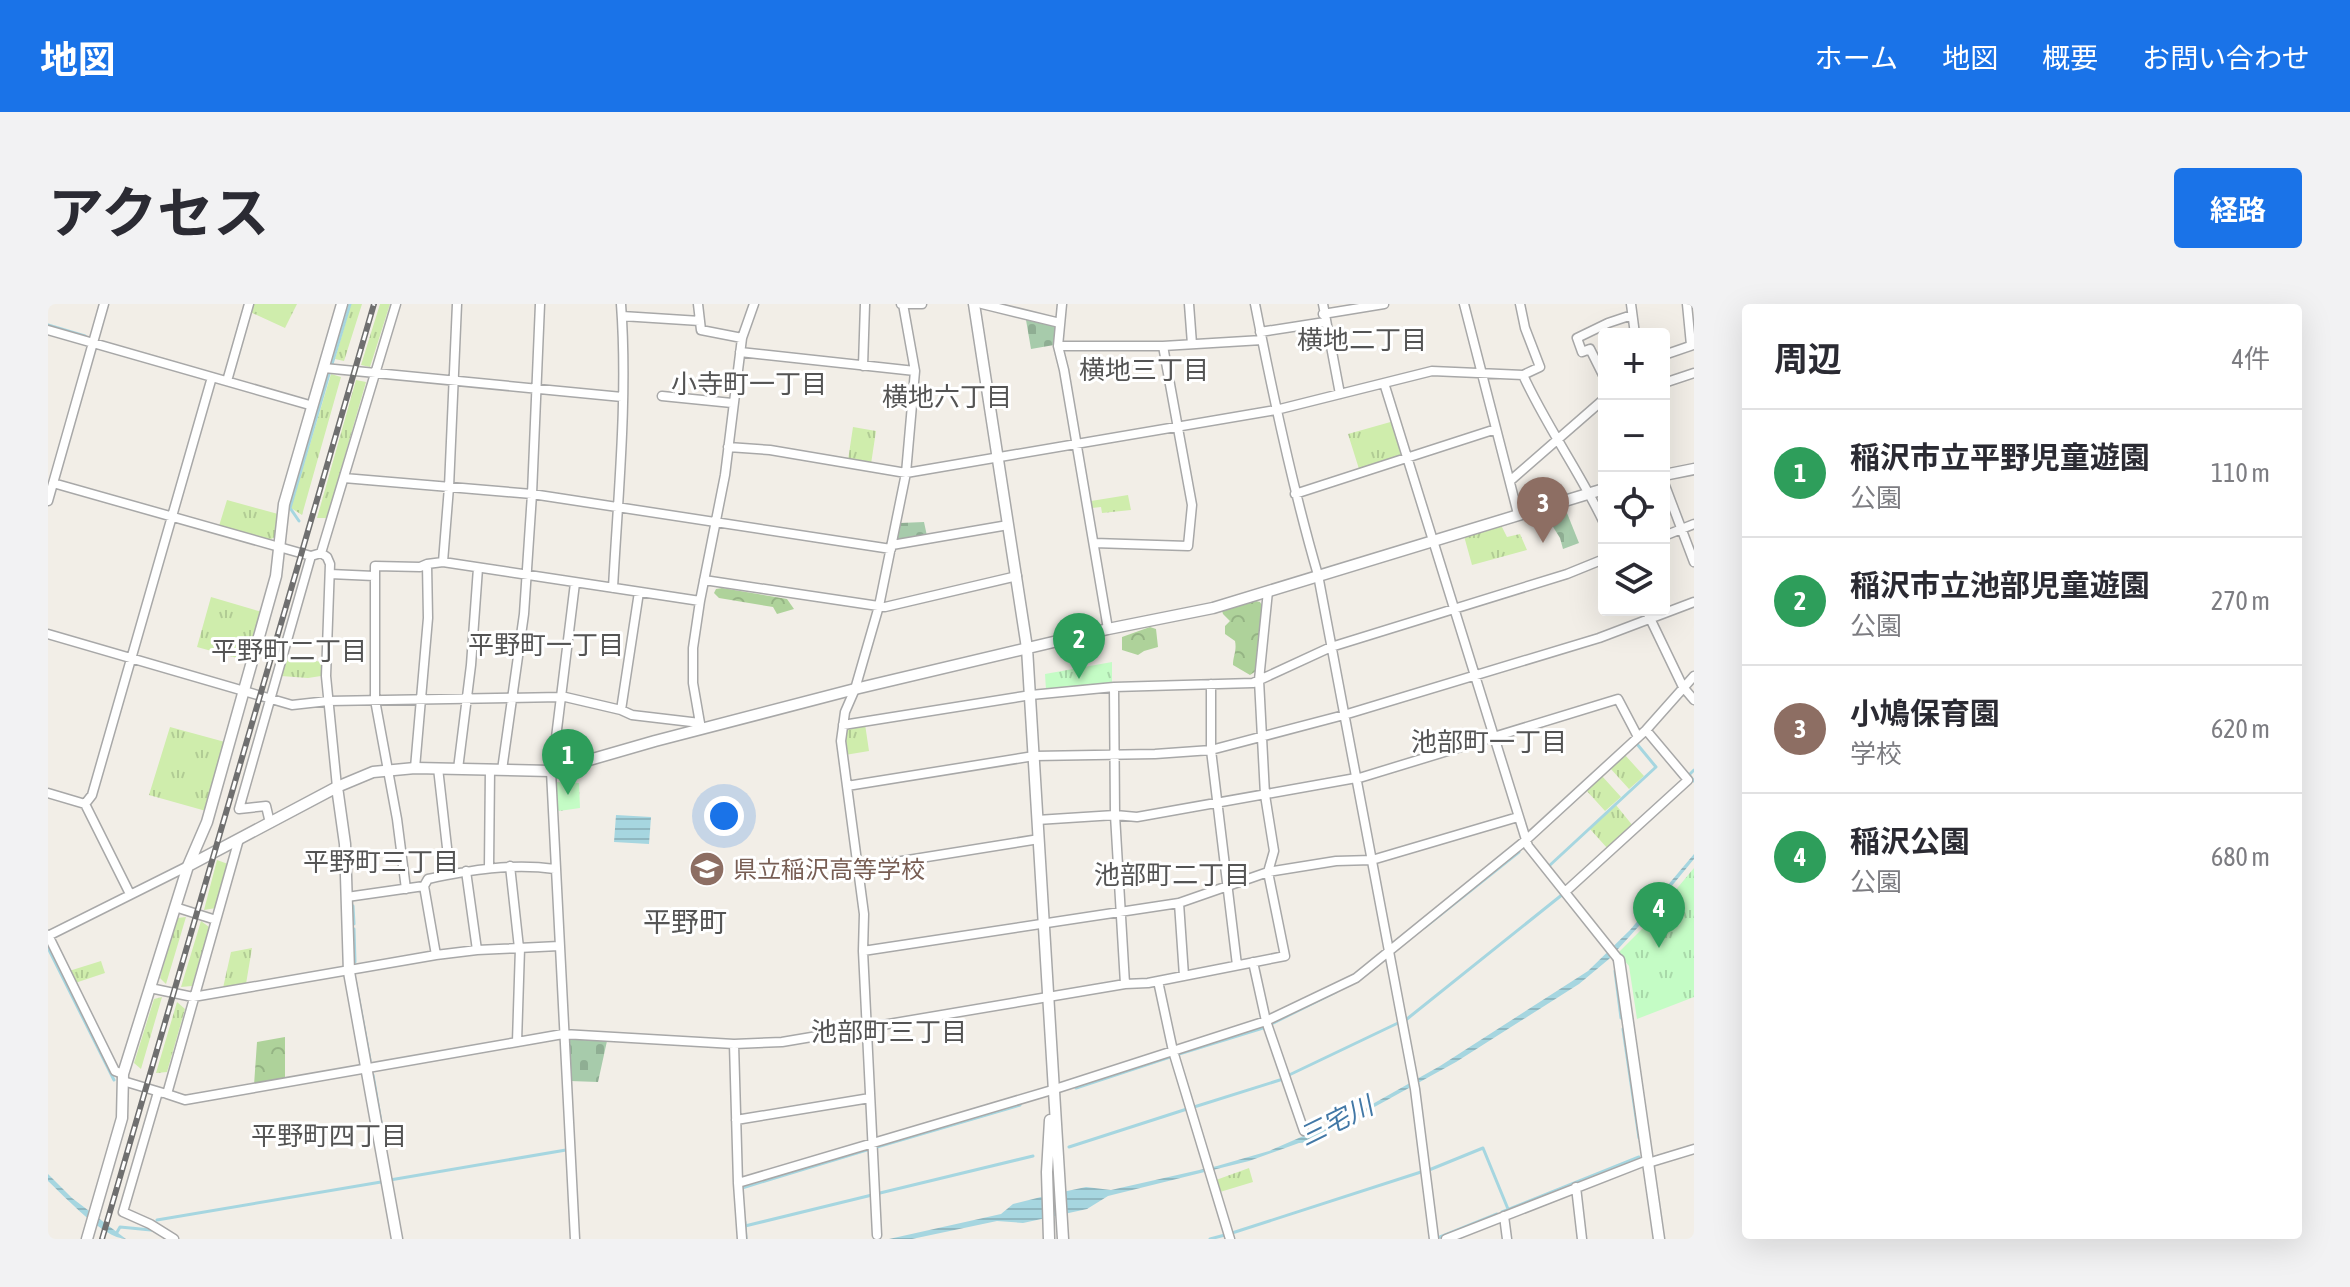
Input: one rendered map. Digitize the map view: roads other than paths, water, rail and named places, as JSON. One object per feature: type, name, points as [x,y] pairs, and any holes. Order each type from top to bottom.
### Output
[{"type":"street","points":[[48,501],[104,304]]},
{"type":"street","points":[[227,381],[249,304]]},
{"type":"street","points":[[321,553],[396,304]]},
{"type":"street","points":[[443,562],[457,304]]},
{"type":"street","points":[[502,770],[524,614],[540,304]]},
{"type":"street","points":[[613,588],[622,397],[621,304]]},
{"type":"street","points":[[698,304],[701,330],[742,338]]},
{"type":"street","points":[[701,726],[693,661],[700,601],[725,475],[742,338],[754,304]]},
{"type":"street","points":[[863,366],[865,304]]},
{"type":"street","points":[[877,1235],[866,1027],[864,914],[841,741],[845,712],[855,689],[879,606],[906,473],[915,371],[903,304],[922,304]]},
{"type":"street","points":[[974,304],[1027,648],[1063,1239]]},
{"type":"street","points":[[982,304],[1060,323]]},
{"type":"street","points":[[1062,304],[1058,346],[1108,629]]},
{"type":"street","points":[[1189,304],[1192,344]]},
{"type":"street","points":[[1255,304],[1295,494],[1318,575],[1413,1077],[1434,1239]]},
{"type":"street","points":[[1058,346],[1163,346],[1261,336],[1324,313],[1384,304]]},
{"type":"street","points":[[1464,304],[1518,514]]},
{"type":"street","points":[[728,447],[770,450],[906,473],[1276,410],[1432,371],[1523,375],[1540,367],[1525,328],[1520,304]]},
{"type":"street","points":[[1631,304],[1634,328]]},
{"type":"street","points":[[1670,353],[1692,345],[1687,304]]},
{"type":"street","points":[[87,1239],[122,1118],[123,1078],[188,866],[207,822],[276,576],[284,504],[339,305]]},
{"type":"street","points":[[1324,313],[1340,394]]},
{"type":"street","points":[[1598,365],[1590,349],[1582,352],[1577,338],[1632,315]]},
{"type":"street","points":[[622,316],[700,321]]},
{"type":"street","points":[[48,330],[313,406]]},
{"type":"street","points":[[1094,543],[1188,546],[1192,505],[1163,346]]},
{"type":"street","points":[[740,352],[915,371]]},
{"type":"street","points":[[324,368],[622,397]]},
{"type":"street","points":[[1670,381],[1694,373]]},
{"type":"street","points":[[1523,375],[1535,402],[1598,511]]},
{"type":"street","points":[[85,804],[92,795],[212,377]]},
{"type":"street","points":[[1384,383],[1528,846],[1618,958],[1659,1239]]},
{"type":"street","points":[[662,396],[732,403]]},
{"type":"street","points":[[1510,481],[1603,400]]},
{"type":"street","points":[[1295,494],[1496,429]]},
{"type":"street","points":[[1670,474],[1694,469]]},
{"type":"street","points":[[344,478],[532,494],[892,547],[1008,525]]},
{"type":"street","points":[[53,483],[311,556],[321,553]]},
{"type":"street","points":[[1268,591],[1259,680],[1265,795],[1274,851],[1268,872],[1285,956],[1158,981],[782,1042],[734,1044],[563,1034],[185,1100],[123,1078],[115,1071],[48,936],[360,776],[387,769],[415,768],[551,770],[701,726],[1108,629],[1213,608],[1434,539],[1598,490]]},
{"type":"street","points":[[1670,498],[1694,562]]},
{"type":"street","points":[[1670,534],[1694,524]]},
{"type":"street","points":[[321,553],[330,564],[326,676],[345,844],[349,972],[397,1239]]},
{"type":"street","points":[[270,823],[266,806],[239,809],[311,556]]},
{"type":"street","points":[[843,725],[1031,695],[1114,687],[1253,683],[1331,647],[1567,574],[1598,561]]},
{"type":"street","points":[[406,889],[375,700],[375,566],[420,567],[443,562],[700,601]]},
{"type":"street","points":[[415,768],[428,618],[427,564]]},
{"type":"street","points":[[458,769],[478,568]]},
{"type":"street","points":[[330,574],[374,576]]},
{"type":"street","points":[[704,580],[885,607],[1017,576]]},
{"type":"street","points":[[575,583],[551,770],[575,1239]]},
{"type":"street","points":[[621,710],[639,592]]},
{"type":"street","points":[[1670,608],[1694,602]]},
{"type":"street","points":[[847,786],[1034,756],[1211,750],[1344,715],[1599,638],[1644,616]]},
{"type":"street","points":[[1649,616],[1683,687],[1694,700]]},
{"type":"street","points":[[48,634],[292,705],[328,701],[561,697],[632,715],[701,726]]},
{"type":"street","points":[[738,1183],[1052,1090],[1266,1021],[1356,978],[1526,840],[1646,730],[1694,676]]},
{"type":"street","points":[[1211,684],[1211,750],[1237,965]]},
{"type":"street","points":[[1114,687],[1115,815],[1125,984]]},
{"type":"street","points":[[1037,820],[1115,815],[1137,817],[1356,778],[1618,699],[1638,737]]},
{"type":"street","points":[[1565,892],[1688,780],[1646,730]]},
{"type":"street","points":[[438,768],[450,874]]},
{"type":"street","points":[[489,867],[490,769]]},
{"type":"street","points":[[48,793],[85,804],[130,894]]},
{"type":"street","points":[[863,951],[1179,903],[1268,872],[1336,861],[1372,860],[1518,817]]},
{"type":"street","points":[[174,1239],[123,1212],[193,997],[239,838]]},
{"type":"street","points":[[858,868],[1039,839]]},
{"type":"street","points":[[436,955],[424,886],[428,879],[489,867],[526,865],[555,869]]},
{"type":"street","points":[[510,866],[519,948],[517,1042]]},
{"type":"street","points":[[466,871],[477,950]]},
{"type":"street","points":[[347,897],[424,886]]},
{"type":"street","points":[[1179,903],[1184,976]]},
{"type":"street","points":[[175,907],[216,920]]},
{"type":"street","points":[[150,988],[193,997],[436,955],[559,946]]},
{"type":"street","points":[[1253,962],[1266,1021],[1304,1131]]},
{"type":"street","points":[[1158,981],[1173,1051],[1230,1239]]},
{"type":"street","points":[[734,1044],[742,1239]]},
{"type":"street","points":[[1049,1239],[1047,1191],[1052,1090]]},
{"type":"street","points":[[736,1120],[870,1098]]},
{"type":"street","points":[[1446,1239],[1576,1187],[1694,1149]]},
{"type":"street","points":[[1576,1187],[1582,1239]]},
{"type":"street","points":[[1504,1216],[1507,1239]]},
{"type":"water","points":[[616,815],[651,817],[649,844],[614,842]]},
{"type":"water","points":[[1694,854],[1694,859],[1644,922],[1609,959],[1579,984],[1456,1062],[1311,1142],[1299,1143],[1249,1161],[1108,1196],[1087,1209],[1023,1223],[997,1221],[912,1239],[889,1239],[1001,1214],[1013,1204],[1053,1194],[1086,1187],[1111,1190],[1217,1166],[1330,1128],[1440,1066],[1588,971],[1630,930]]},
{"type":"water","points":[[48,1174],[72,1198],[126,1239],[106,1232],[85,1216],[48,1181]]},
{"type":"waterway","points":[[332,364],[350,304]]},
{"type":"waterway","points":[[48,325],[85,336]]},
{"type":"waterway","points":[[299,521],[290,508],[329,374]]},
{"type":"waterway","points":[[1549,866],[1656,767],[1637,744]]},
{"type":"waterway","points":[[1694,770],[1689,775],[1694,781]]},
{"type":"waterway","points":[[1425,927],[1519,852]]},
{"type":"waterway","points":[[1407,1019],[1563,894]]},
{"type":"waterway","points":[[353,906],[354,924]]},
{"type":"waterway","points":[[354,929],[355,962]]},
{"type":"waterway","points":[[48,948],[114,1080]]},
{"type":"waterway","points":[[1615,971],[1621,1018]]},
{"type":"waterway","points":[[355,979],[370,1060]]},
{"type":"waterway","points":[[1269,1025],[1336,992]]},
{"type":"waterway","points":[[1287,1076],[1398,1023]]},
{"type":"waterway","points":[[1179,1054],[1263,1028]]},
{"type":"waterway","points":[[1623,1029],[1639,1138]]},
{"type":"waterway","points":[[1076,1088],[1170,1057]]},
{"type":"waterway","points":[[373,1075],[385,1146]]},
{"type":"waterway","points":[[1194,1107],[1283,1079]]},
{"type":"waterway","points":[[877,1147],[1020,1105]]},
{"type":"waterway","points":[[1069,1147],[1187,1109]]},
{"type":"waterway","points":[[1429,1170],[1483,1148],[1508,1209]]},
{"type":"waterway","points":[[742,1190],[870,1149]]},
{"type":"waterway","points":[[390,1180],[566,1150]]},
{"type":"waterway","points":[[880,1193],[1033,1156]]},
{"type":"waterway","points":[[1502,1212],[1639,1157]]},
{"type":"waterway","points":[[1232,1233],[1421,1172]]},
{"type":"waterway","points":[[157,1220],[381,1182]]},
{"type":"waterway","points":[[745,1226],[872,1195]]},
{"type":"waterway","points":[[1440,1237],[1497,1214]]},
{"type":"waterway","points":[[745,1222],[746,1239]]},
{"type":"waterway","points":[[116,1234],[120,1227],[151,1230]]},
{"type":"waterway","points":[[1210,1239],[1225,1235]]},
{"type":"railway","points":[[102,1239],[374,304]]},
{"type":"place","name":"小鳩保育園","points":[[1543,543]]},
{"type":"place","name":"稲沢市立池部児童遊園","points":[[1079,679]]},
{"type":"place","name":"稲沢市立平野児童遊園","points":[[568,795]]},
{"type":"place","name":"県立稲沢高等学校","points":[[707,869]]},
{"type":"place","name":"稲沢公園","points":[[1659,948]]},
{"type":"district","name":"横地二丁目","points":[[1362,340]]},
{"type":"district","name":"横地三丁目","points":[[1144,370]]},
{"type":"district","name":"小寺町一丁目","points":[[749,384]]},
{"type":"district","name":"横地六丁目","points":[[947,397]]},
{"type":"district","name":"平野町一丁目","points":[[546,645]]},
{"type":"district","name":"平野町二丁目","points":[[289,651]]},
{"type":"district","name":"池部町一丁目","points":[[1489,742]]},
{"type":"district","name":"平野町三丁目","points":[[381,862]]},
{"type":"district","name":"池部町二丁目","points":[[1172,875]]},
{"type":"district","name":"平野町","points":[[685,922]]},
{"type":"district","name":"池部町三丁目","points":[[889,1032]]},
{"type":"district","name":"平野町四丁目","points":[[329,1136]]},
{"type":"water label","name":"三宅川","points":[[1336,1121]]}]
